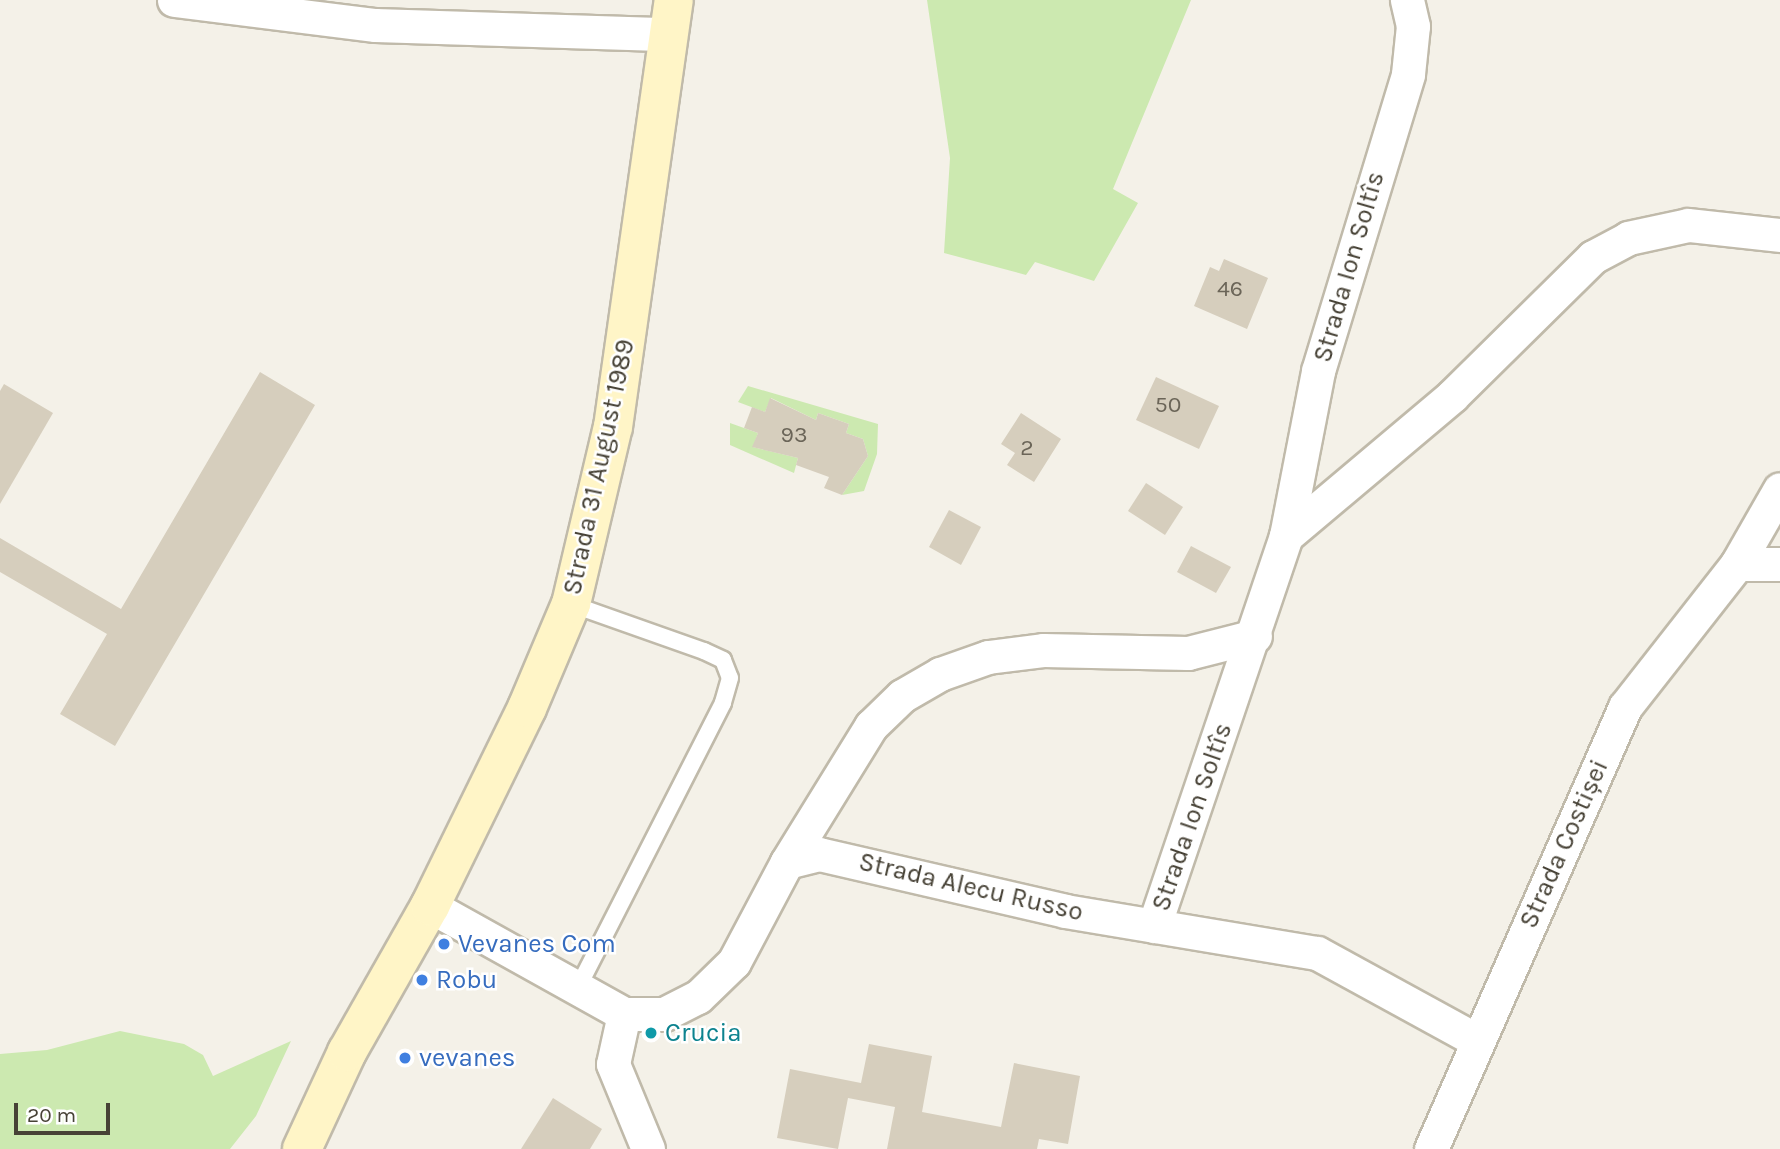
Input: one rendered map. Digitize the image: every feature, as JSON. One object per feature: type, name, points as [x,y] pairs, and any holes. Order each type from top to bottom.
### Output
[{"type":"main road","name":"Strada 31 August 1989","points":[[302,1149],[346,1052],[430,906],[571,604],[613,427],[672,17]]},
{"type":"main road","name":"Strada 31 August 1989","points":[[275,1149],[346,1052]]},
{"type":"street","points":[[174,0],[375,25],[672,17]]},
{"type":"street","name":"Strada Ion Soltîs","points":[[1407,0],[1413,26],[1408,74],[1318,371],[1286,536],[1255,636],[1154,926],[1317,953],[1478,1041]]},
{"type":"street","points":[[1286,536],[1452,396],[1498,344],[1585,264],[1628,237],[1688,225],[1780,235]]},
{"type":"street","name":"Strada Costișei","points":[[1431,1149],[1625,707],[1737,564],[1780,489]]},
{"type":"street","points":[[1737,564],[1780,564]]},
{"type":"street","points":[[430,906],[624,1014],[664,1014],[698,997],[734,962],[788,862],[872,726],[902,696],[940,674],[988,657],[1043,650],[1188,653],[1255,636]]},
{"type":"street","name":"Strada Alecu Russo","points":[[788,862],[819,854],[858,860],[1065,911],[1154,926]]},
{"type":"street","points":[[624,1014],[614,1064],[648,1149]]},
{"type":"lane","points":[[571,604],[705,651],[723,660],[730,678],[723,703],[578,987]]},
{"type":"green space","points":[[927,0],[1191,0],[1113,189],[1138,203],[1094,281],[1035,262],[1026,275],[944,253],[950,158]]},
{"type":"green space","points":[[748,386],[878,424],[877,454],[864,491],[842,495],[868,456],[863,439],[846,433],[849,424],[818,413],[816,420],[771,398],[765,412],[738,402]]},
{"type":"green space","points":[[730,423],[758,433],[753,447],[798,458],[794,473],[730,445]]},
{"type":"green space","points":[[120,1031],[184,1044],[203,1055],[213,1076],[291,1041],[256,1116],[230,1149],[0,1149],[0,1054],[47,1050]]},
{"type":"building","points":[[1224,259],[1268,278],[1247,329],[1194,306],[1210,267],[1219,271]]},
{"type":"building","points":[[260,372],[315,405],[115,746],[60,714],[107,634],[0,572],[0,538],[121,609]]},
{"type":"building","points":[[1156,377],[1219,406],[1199,449],[1136,420]]},
{"type":"building","points":[[4,384],[53,413],[0,504],[0,391]]},
{"type":"building","points":[[770,398],[816,420],[818,413],[849,424],[846,433],[863,439],[868,456],[842,495],[824,488],[829,477],[796,465],[798,458],[752,447],[758,433],[744,428],[752,407],[765,412]]},
{"type":"building","points":[[1021,413],[1061,439],[1034,482],[1007,465],[1015,453],[1001,444]]},
{"type":"building","points":[[1146,483],[1183,507],[1165,535],[1128,511]]},
{"type":"building","points":[[949,510],[981,527],[961,565],[929,547]]},
{"type":"building","points":[[1191,546],[1231,567],[1216,593],[1177,572]]},
{"type":"building","points":[[869,1044],[932,1056],[922,1112],[1001,1127],[1014,1063],[1080,1076],[1068,1144],[1039,1139],[1037,1149],[887,1149],[895,1107],[848,1098],[838,1149],[777,1138],[790,1069],[861,1083]]},
{"type":"building","points":[[553,1098],[602,1129],[590,1149],[521,1149]]},
{"type":"place","name":"Vevanes Com","points":[[444,944]]},
{"type":"place","name":"Robu","points":[[422,980]]},
{"type":"place","name":"Crucia","points":[[651,1033]]},
{"type":"place","name":"vevanes","points":[[405,1058]]}]
